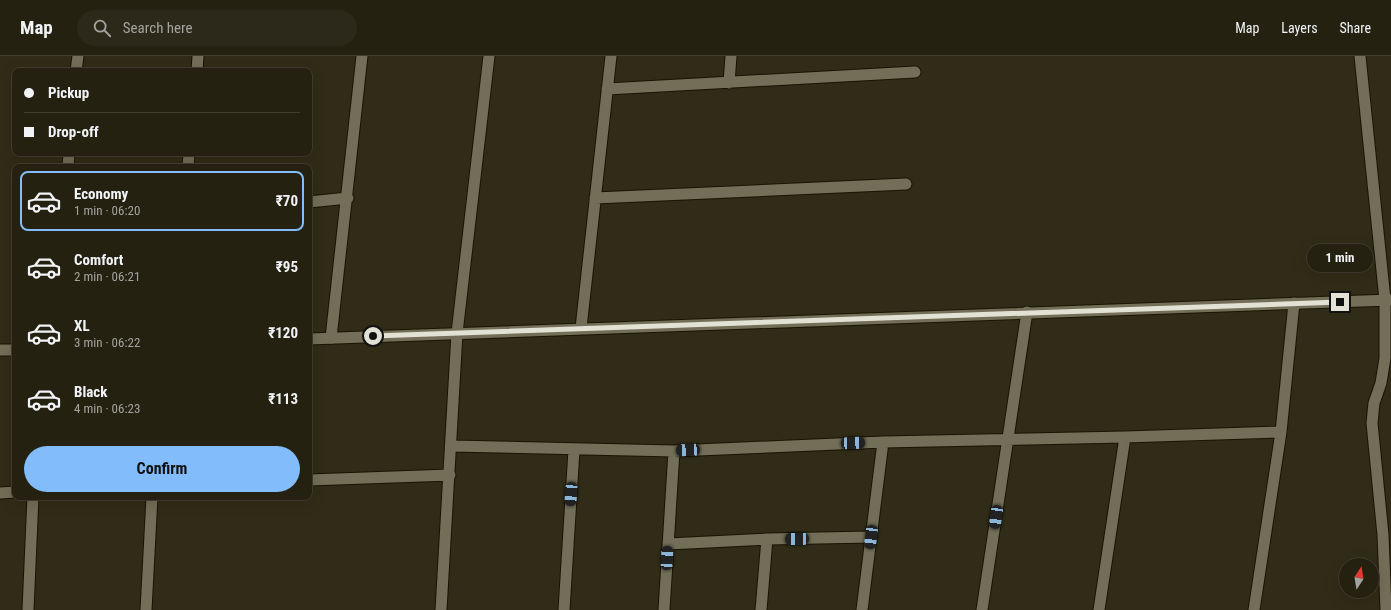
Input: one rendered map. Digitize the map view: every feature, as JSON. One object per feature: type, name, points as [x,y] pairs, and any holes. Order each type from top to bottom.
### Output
[{"type":"street","points":[[76,68],[78,56]]},
{"type":"street","points":[[197,68],[198,56]]},
{"type":"street","points":[[331,338],[348,198],[362,56]]},
{"type":"street","points":[[441,610],[452,446],[457,333],[489,56]]},
{"type":"street","points":[[581,328],[611,56]]},
{"type":"street","points":[[729,83],[731,56]]},
{"type":"street","points":[[1360,56],[1388,300],[1386,358],[1381,383],[1374,403],[1372,423],[1383,535],[1386,610]]},
{"type":"street","points":[[608,89],[915,72]]},
{"type":"street","points":[[595,198],[906,184]]},
{"type":"street","points":[[312,202],[348,198]]},
{"type":"street","points":[[312,339],[1388,300]]},
{"type":"street","points":[[1254,610],[1281,432],[1294,303]]},
{"type":"street","points":[[982,610],[1027,312]]},
{"type":"street","points":[[0,350],[12,350]]},
{"type":"street","points":[[452,446],[574,450],[674,451],[883,442],[1281,432]]},
{"type":"street","points":[[1099,610],[1125,437]]},
{"type":"street","points":[[862,610],[883,442]]},
{"type":"street","points":[[564,610],[574,450]]},
{"type":"street","points":[[664,610],[674,451]]},
{"type":"street","points":[[312,480],[450,475]]},
{"type":"street","points":[[0,493],[12,492]]},
{"type":"street","points":[[28,610],[33,500]]},
{"type":"street","points":[[146,610],[152,500]]},
{"type":"street","points":[[668,544],[767,539],[871,537]]},
{"type":"street","points":[[761,610],[767,539]]},
{"type":"route","points":[[373,336],[1340,302]]}]
